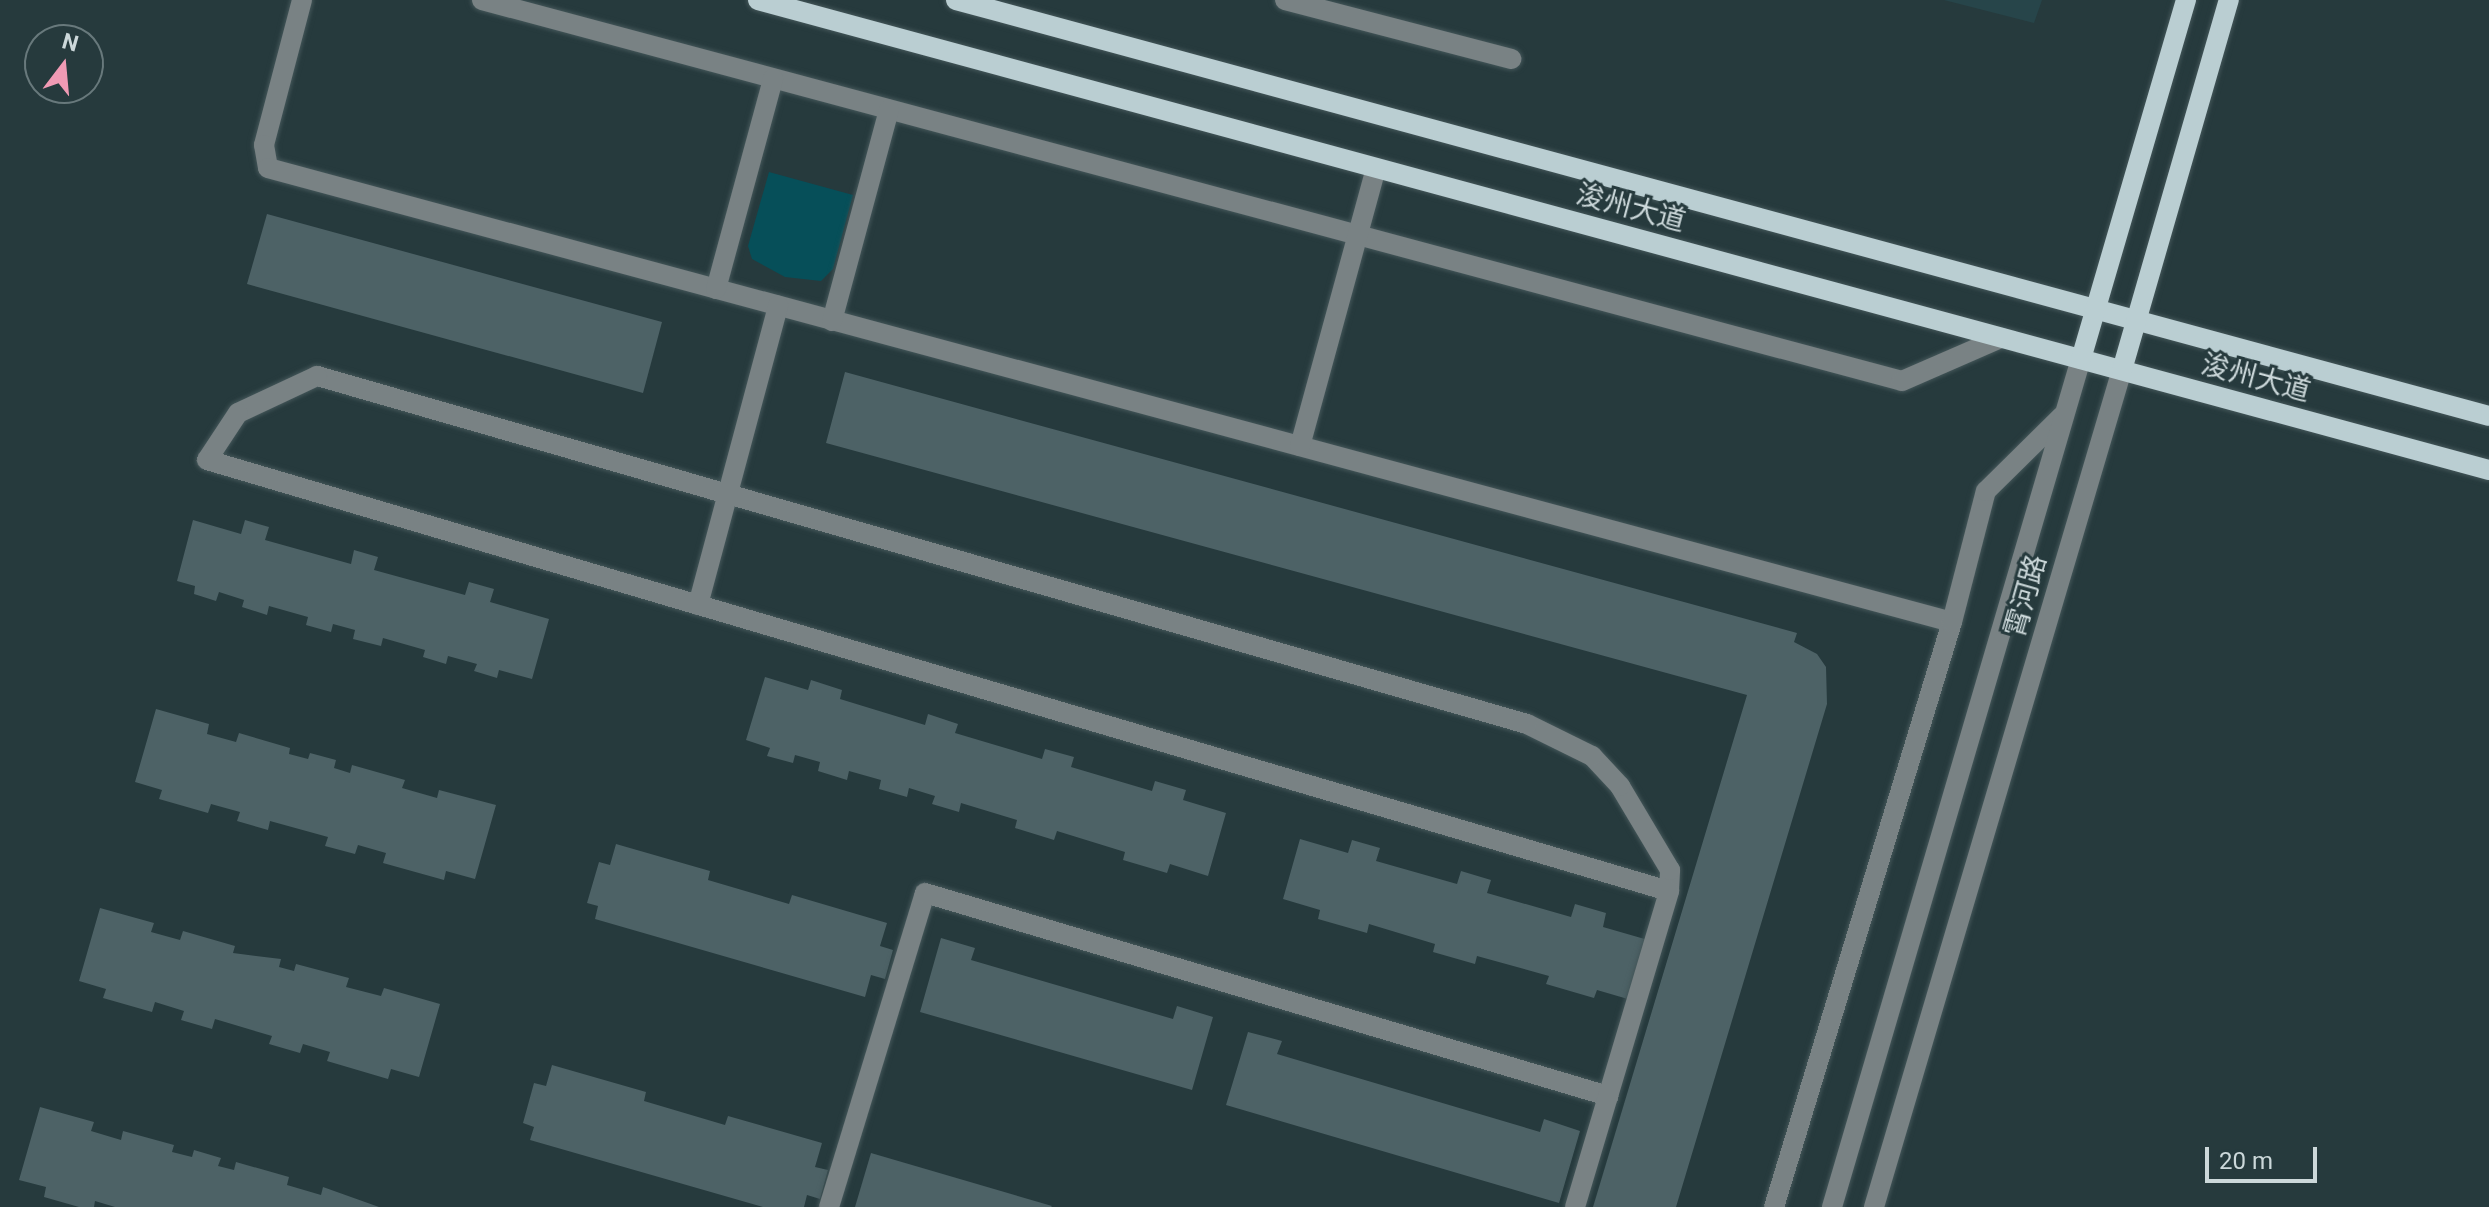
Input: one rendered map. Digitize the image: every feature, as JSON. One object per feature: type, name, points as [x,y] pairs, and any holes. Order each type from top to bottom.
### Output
[{"type":"main road","name":"浚州大道","points":[[758,0],[2489,470]]},
{"type":"main road","name":"浚州大道","points":[[956,0],[2489,416]]},
{"type":"main road","name":"霄河路","points":[[2081,359],[2186,0]]},
{"type":"main road","name":"霄河路","points":[[2122,370],[2229,0]]},
{"type":"street","points":[[302,0],[264,145],[268,168],[1952,622]]},
{"type":"street","points":[[482,0],[1902,381],[2001,338]]},
{"type":"street","points":[[1285,0],[1511,59]]},
{"type":"street","points":[[716,289],[773,79]]},
{"type":"street","points":[[832,321],[889,110]]},
{"type":"street","points":[[1300,446],[1376,168]]},
{"type":"street","points":[[698,605],[778,306]]},
{"type":"street","name":"霄河路","points":[[1832,1207],[2081,359]]},
{"type":"street","name":"霄河路","points":[[1874,1207],[2122,370]]},
{"type":"street","points":[[1575,1207],[1669,891],[1670,870],[1620,786],[1592,756],[1527,724],[317,376],[238,413],[207,460],[1669,891]]},
{"type":"street","points":[[1774,1207],[1952,622],[1986,491],[2065,413]]},
{"type":"street","points":[[829,1207],[925,893],[1608,1096]]},
{"type":"shaded area","points":[[1944,0],[2042,0],[2034,23]]},
{"type":"shaded area","points":[[769,172],[853,195],[833,269],[821,281],[785,277],[752,259],[748,246]]},
{"type":"building","points":[[267,214],[662,322],[643,393],[247,284]]},
{"type":"building","points":[[845,372],[1797,633],[1794,642],[1817,654],[1826,667],[1827,704],[1676,1207],[1593,1207],[1747,695],[826,443]]},
{"type":"building","points":[[193,520],[241,534],[245,520],[269,527],[265,540],[351,564],[354,550],[378,557],[374,570],[465,595],[469,582],[494,589],[490,602],[549,619],[532,679],[499,670],[497,678],[474,671],[477,664],[448,656],[446,664],[423,657],[425,650],[383,638],[381,646],[353,639],[355,630],[333,624],[331,632],[306,625],[308,617],[269,606],[267,615],[242,607],[244,600],[219,592],[216,601],[194,594],[195,586],[177,581]]},
{"type":"building","points":[[765,677],[808,690],[811,680],[842,690],[840,699],[925,725],[928,714],[958,724],[955,733],[1042,759],[1045,749],[1074,757],[1071,767],[1152,791],[1155,781],[1186,790],[1183,800],[1226,813],[1208,876],[1170,864],[1167,873],[1123,860],[1125,852],[1057,831],[1054,840],[1015,828],[1017,820],[961,803],[959,812],[932,804],[935,796],[909,788],[907,797],[879,789],[881,780],[849,771],[847,780],[818,771],[820,762],[795,755],[793,763],[767,756],[770,748],[746,740]]},
{"type":"building","points":[[156,709],[209,724],[207,734],[236,742],[239,733],[290,748],[289,754],[308,759],[310,753],[336,760],[334,768],[350,773],[352,765],[405,780],[402,788],[437,798],[439,790],[496,805],[475,879],[446,871],[444,880],[383,863],[386,853],[358,845],[355,854],[325,846],[328,837],[270,821],[268,830],[237,821],[240,812],[211,804],[208,813],[159,799],[162,790],[135,782]]},
{"type":"building","points":[[1300,839],[1348,853],[1352,840],[1380,848],[1376,861],[1457,884],[1461,871],[1491,880],[1487,893],[1571,917],[1575,904],[1606,913],[1603,927],[1655,942],[1638,1002],[1597,990],[1594,998],[1546,984],[1549,976],[1477,956],[1475,964],[1433,952],[1435,944],[1369,924],[1367,933],[1318,919],[1320,910],[1283,899]]},
{"type":"building","points":[[616,844],[710,871],[708,880],[789,904],[792,895],[887,923],[880,946],[893,950],[885,979],[871,975],[865,997],[595,919],[598,906],[587,903],[599,862],[610,865]]},
{"type":"building","points":[[100,908],[154,923],[151,932],[180,940],[183,931],[235,946],[233,953],[281,959],[279,967],[294,971],[296,964],[349,978],[346,987],[381,996],[384,988],[440,1004],[419,1077],[391,1069],[388,1079],[327,1061],[330,1052],[303,1044],[300,1053],[269,1044],[272,1036],[215,1019],[212,1029],[181,1020],[184,1011],[155,1002],[152,1012],[103,998],[106,989],[79,981]]},
{"type":"building","points":[[941,938],[975,948],[971,960],[1173,1019],[1177,1006],[1213,1017],[1192,1090],[920,1012]]},
{"type":"building","points":[[1248,1032],[1282,1041],[1277,1054],[1540,1132],[1544,1119],[1580,1131],[1559,1203],[1226,1105]]},
{"type":"building","points":[[552,1065],[646,1092],[644,1101],[725,1125],[728,1116],[822,1143],[815,1167],[828,1170],[820,1199],[807,1195],[804,1207],[763,1207],[530,1140],[534,1127],[523,1123],[534,1083],[546,1086]]},
{"type":"building","points":[[40,1107],[94,1122],[91,1131],[121,1140],[123,1131],[174,1145],[172,1152],[192,1157],[194,1150],[221,1158],[218,1166],[234,1170],[236,1162],[289,1177],[287,1185],[321,1195],[323,1187],[379,1207],[115,1207],[95,1201],[94,1207],[79,1207],[44,1197],[46,1187],[19,1180]]},
{"type":"building","points":[[871,1153],[1052,1206],[855,1207]]}]
